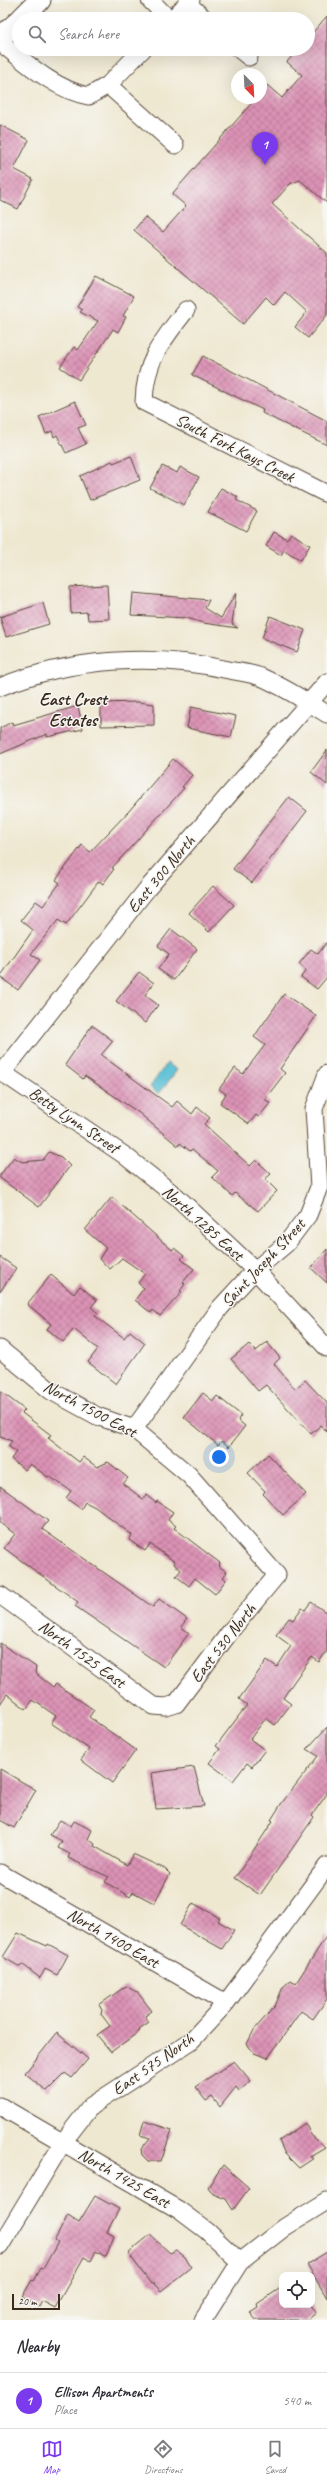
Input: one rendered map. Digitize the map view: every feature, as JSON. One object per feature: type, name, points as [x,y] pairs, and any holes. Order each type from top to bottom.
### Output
[{"type":"main road","points":[[28,12],[40,0]]},
{"type":"main road","points":[[0,38],[12,27]]},
{"type":"street","points":[[150,0],[163,12]]},
{"type":"street","points":[[178,12],[189,2],[198,12]]},
{"type":"street","points":[[0,42],[12,51]]},
{"type":"street","points":[[19,56],[54,81],[78,94],[89,96],[108,85],[136,56]]},
{"type":"street","points":[[108,85],[175,145]]},
{"type":"street","name":"South Fork Kays Creek","points":[[186,310],[159,345],[145,380],[144,402],[327,494]]},
{"type":"street","points":[[0,687],[31,674],[84,664],[142,660],[202,664],[260,677],[310,703],[327,714]]},
{"type":"street","name":"East 300 North","points":[[2,1072],[147,889],[327,682]]},
{"type":"street","name":"Betty Lynn Street","points":[[2,1072],[124,1155]]},
{"type":"street","name":"Saint Joseph Street","points":[[134,1429],[220,1308],[255,1270],[286,1244],[308,1215],[319,1187],[314,1109],[327,1074]]},
{"type":"street","name":"North 1285 East","points":[[124,1155],[177,1197],[255,1270],[327,1348]]},
{"type":"street","name":"North 1500 East","points":[[0,1349],[51,1391],[97,1416],[134,1429],[189,1475],[277,1574]]},
{"type":"street","name":"East 530 North","points":[[166,1707],[176,1704],[233,1628],[277,1574]]},
{"type":"street","name":"North 1525 East","points":[[0,1595],[154,1706],[166,1707]]},
{"type":"street","name":"East 575 North","points":[[0,2246],[63,2142],[90,2106],[191,2041],[226,2003],[327,1866]]},
{"type":"street","name":"North 1400 East","points":[[0,1873],[226,2003]]},
{"type":"street","name":"North 1425 East","points":[[0,2106],[179,2210],[207,2231],[240,2262]]},
{"type":"street","points":[[203,2320],[240,2262],[285,2227],[327,2200]]},
{"type":"water","points":[[167,1063],[177,1070],[159,1094],[150,1087]]},
{"type":"building","points":[[327,16],[327,203],[300,180],[290,184],[272,204],[327,253],[327,315],[308,338],[295,327],[307,312],[285,292],[274,305],[266,297],[243,324],[134,230],[145,217],[163,232],[186,206],[172,194],[251,104],[267,104],[267,85],[282,98],[302,75],[287,62],[292,56],[315,56],[315,30]]},
{"type":"building","points":[[0,125],[29,140],[14,169],[33,179],[18,209],[0,200]]},
{"type":"building","points":[[96,276],[134,296],[123,316],[126,317],[118,332],[113,329],[79,380],[60,367],[74,347],[78,350],[98,321],[80,312],[82,310],[77,307]]},
{"type":"building","points":[[203,356],[327,421],[327,445],[262,413],[263,410],[192,375]]},
{"type":"building","points":[[75,401],[86,425],[78,428],[86,444],[66,453],[57,435],[54,437],[52,431],[46,434],[39,417]]},
{"type":"building","points":[[131,456],[140,480],[90,500],[80,476],[112,461],[113,463]]},
{"type":"building","points":[[162,466],[177,473],[180,467],[199,477],[184,505],[150,488]]},
{"type":"building","points":[[221,488],[238,497],[236,500],[257,511],[246,531],[208,512]]},
{"type":"building","points":[[274,532],[287,539],[291,533],[310,545],[301,560],[284,550],[281,555],[266,546]]},
{"type":"building","points":[[107,585],[109,619],[88,620],[87,612],[71,613],[70,587]]},
{"type":"building","points":[[133,593],[209,600],[205,608],[221,618],[236,593],[232,624],[238,628],[203,623],[187,618],[131,615]]},
{"type":"building","points":[[43,603],[49,624],[6,637],[0,617]]},
{"type":"building","points":[[270,616],[305,630],[297,652],[262,638]]},
{"type":"building","points":[[138,702],[154,704],[154,725],[101,726],[101,703]]},
{"type":"building","points":[[78,706],[83,729],[47,737],[47,734],[0,754],[0,728],[12,722],[13,725]]},
{"type":"building","points":[[191,707],[236,716],[231,737],[187,728]]},
{"type":"building","points":[[327,750],[327,785],[311,772]]},
{"type":"building","points":[[173,759],[192,775],[182,787],[184,788],[112,868],[114,869],[103,884],[99,881],[66,925],[58,920],[31,954],[40,960],[18,990],[0,977],[33,930],[21,920],[36,901],[43,906],[60,883],[56,880],[82,845],[90,852],[129,811]]},
{"type":"building","points":[[289,797],[307,811],[252,883],[233,869]]},
{"type":"building","points":[[213,886],[234,905],[209,932],[189,913]]},
{"type":"building","points":[[171,929],[197,949],[174,980],[158,969],[169,954],[158,946]]},
{"type":"building","points":[[327,942],[327,977],[317,989],[301,977],[306,970],[299,964],[311,949],[318,954]]},
{"type":"building","points":[[139,972],[154,983],[145,995],[158,1005],[145,1023],[116,1001]]},
{"type":"building","points":[[284,994],[316,1016],[280,1069],[285,1073],[265,1099],[270,1103],[259,1117],[256,1115],[249,1124],[220,1103],[226,1094],[219,1089],[235,1068],[243,1074],[265,1045],[254,1037]]},
{"type":"building","points":[[92,1025],[113,1041],[101,1055],[172,1107],[177,1101],[192,1114],[197,1107],[210,1118],[204,1124],[250,1166],[256,1160],[271,1174],[265,1179],[277,1191],[258,1211],[235,1193],[232,1196],[212,1177],[218,1171],[192,1149],[190,1151],[180,1143],[178,1146],[139,1113],[85,1076],[83,1079],[65,1065]]},
{"type":"building","points":[[49,1152],[61,1157],[70,1166],[39,1207],[0,1178],[0,1175],[14,1157],[22,1162],[43,1160]]},
{"type":"building","points":[[112,1197],[172,1250],[174,1248],[184,1256],[181,1259],[194,1269],[183,1282],[185,1284],[180,1291],[182,1292],[160,1316],[153,1310],[151,1313],[135,1300],[144,1288],[138,1283],[145,1274],[122,1258],[110,1269],[99,1259],[106,1248],[85,1230]]},
{"type":"building","points":[[327,1249],[327,1283],[311,1268]]},
{"type":"building","points":[[0,1257],[16,1268],[0,1292]]},
{"type":"building","points":[[51,1275],[74,1294],[80,1286],[97,1300],[91,1307],[98,1313],[95,1316],[124,1338],[130,1331],[145,1343],[116,1384],[88,1362],[98,1349],[74,1329],[63,1342],[47,1329],[51,1324],[27,1304]]},
{"type":"building","points":[[267,1342],[280,1358],[274,1364],[295,1389],[305,1380],[327,1403],[327,1432],[321,1425],[311,1434],[266,1385],[258,1391],[231,1359],[249,1344],[256,1351]]},
{"type":"building","points":[[0,1391],[25,1410],[22,1413],[51,1435],[48,1438],[79,1462],[83,1457],[97,1467],[108,1462],[128,1478],[123,1484],[143,1499],[146,1495],[156,1503],[157,1501],[173,1512],[168,1520],[176,1526],[174,1528],[220,1563],[219,1566],[227,1572],[223,1577],[226,1580],[215,1594],[195,1578],[189,1586],[176,1576],[181,1570],[174,1564],[175,1562],[150,1544],[145,1551],[129,1540],[132,1535],[95,1507],[85,1502],[81,1509],[66,1498],[71,1491],[30,1464],[25,1470],[11,1459],[16,1452],[8,1446],[12,1441],[0,1437]]},
{"type":"building","points":[[203,1393],[213,1401],[217,1396],[241,1415],[238,1420],[245,1426],[229,1447],[222,1441],[218,1445],[184,1417]]},
{"type":"building","points":[[268,1454],[306,1494],[283,1515],[263,1494],[265,1491],[248,1473]]},
{"type":"building","points":[[0,1486],[48,1521],[42,1529],[153,1607],[159,1599],[187,1619],[181,1627],[189,1633],[164,1667],[75,1606],[78,1602],[4,1548],[15,1534],[0,1523]]},
{"type":"building","points":[[311,1602],[327,1613],[327,1651],[319,1662],[312,1657],[295,1680],[283,1698],[291,1704],[275,1725],[266,1718],[250,1739],[265,1750],[252,1767],[247,1763],[233,1781],[209,1763],[220,1749],[216,1746],[247,1705],[239,1699],[267,1660],[277,1667],[291,1646],[276,1635],[289,1618],[293,1620],[302,1608],[305,1610]]},
{"type":"building","points":[[0,1643],[36,1667],[35,1673],[53,1687],[56,1684],[94,1710],[89,1717],[136,1750],[112,1783],[81,1760],[89,1749],[51,1723],[56,1716],[33,1700],[26,1709],[7,1694],[0,1704]]},
{"type":"building","points":[[327,1727],[327,1794],[312,1815],[314,1817],[260,1895],[235,1878],[273,1821],[271,1820],[281,1804],[318,1756],[307,1749]]},
{"type":"building","points":[[194,1767],[204,1806],[156,1809],[151,1773]]},
{"type":"building","points":[[0,1769],[36,1790],[14,1828],[0,1820]]},
{"type":"building","points":[[60,1820],[71,1826],[74,1821],[92,1830],[88,1839],[95,1844],[94,1846],[127,1865],[133,1854],[165,1869],[170,1874],[154,1903],[133,1892],[130,1897],[105,1882],[109,1877],[68,1858],[70,1854],[58,1848],[62,1841],[50,1835]]},
{"type":"building","points":[[193,1903],[220,1918],[218,1921],[234,1930],[222,1949],[180,1925]]},
{"type":"building","points":[[18,1933],[47,1946],[48,1944],[68,1955],[57,1975],[45,1969],[40,1978],[22,1964],[20,1967],[3,1957]]},
{"type":"building","points":[[327,1935],[327,1999],[313,2019],[301,2011],[268,2058],[254,2053],[247,2044],[254,2030],[275,2006],[283,1987],[291,1980],[296,1983]]},
{"type":"building","points":[[126,1986],[138,1993],[152,2011],[145,2016],[149,2022],[139,2029],[140,2031],[111,2052],[97,2035],[110,2026],[101,2014],[102,2010],[99,2005]]},
{"type":"building","points":[[57,2033],[88,2059],[72,2078],[65,2073],[47,2091],[25,2073]]},
{"type":"building","points":[[234,2061],[251,2081],[239,2091],[236,2087],[220,2107],[212,2097],[206,2101],[195,2087]]},
{"type":"building","points":[[144,2121],[172,2130],[161,2161],[148,2161],[142,2155],[141,2149],[150,2138],[140,2135]]},
{"type":"building","points":[[305,2123],[311,2135],[325,2147],[310,2156],[314,2158],[299,2168],[285,2154],[279,2141]]},
{"type":"building","points":[[223,2165],[249,2188],[233,2210],[226,2199],[213,2194],[208,2187]]},
{"type":"building","points":[[95,2196],[119,2209],[107,2232],[114,2236],[106,2257],[96,2251],[91,2261],[84,2257],[55,2308],[42,2301],[39,2307],[22,2297],[32,2280],[34,2281],[41,2268],[43,2269],[58,2242],[55,2240],[68,2215],[79,2222]]},
{"type":"building","points":[[150,2235],[170,2253],[176,2250],[185,2257],[191,2267],[161,2291],[154,2284],[151,2284],[128,2253]]},
{"type":"building","points":[[327,2252],[327,2298],[315,2278],[315,2272],[312,2272],[307,2264]]},
{"type":"building","points":[[279,2289],[279,2308],[313,2308],[316,2313],[307,2320],[256,2320],[250,2312],[258,2307],[257,2304]]},
{"type":"place","name":"Ellison Apartments","points":[[265,165]]},
{"type":"district","name":"East Crest Estates","points":[[73,709]]}]
